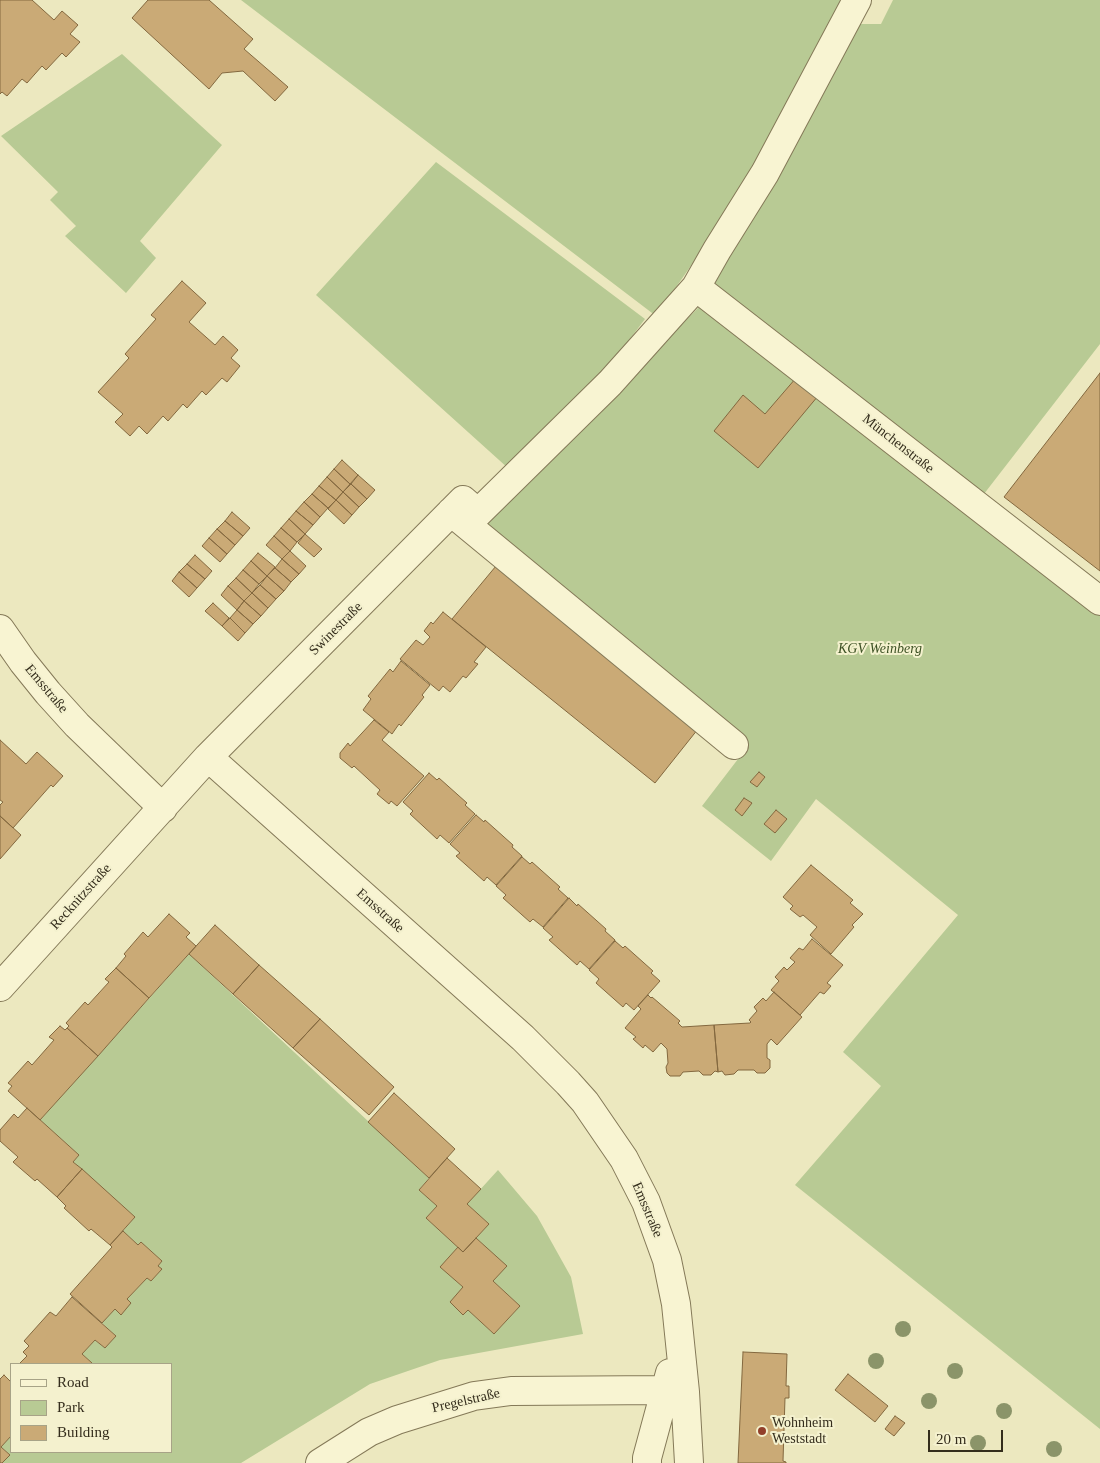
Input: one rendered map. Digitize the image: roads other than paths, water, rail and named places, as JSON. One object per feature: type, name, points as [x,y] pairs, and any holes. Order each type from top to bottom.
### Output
[{"type":"street","points":[[457,506],[478,513],[610,383],[696,287],[765,173],[857,0]]},
{"type":"street","name":"Münchenstraße","points":[[696,287],[1100,601]]},
{"type":"street","points":[[457,506],[734,745]]},
{"type":"street","name":"Swinestraße","points":[[208,757],[457,506]]},
{"type":"street","name":"Emsstraße","points":[[0,629],[23,662],[76,725],[163,808]]},
{"type":"street","points":[[163,808],[208,757]]},
{"type":"street","name":"Emsstraße","points":[[208,757],[523,1038],[585,1102],[624,1159],[654,1223],[667,1260],[676,1304],[680,1340],[676,1391],[689,1463]]},
{"type":"street","name":"Recknitzstraße","points":[[0,987],[163,808]]},
{"type":"street","name":"Pregelstraße","points":[[320,1463],[369,1432],[397,1420],[474,1396],[511,1391],[676,1391]]},
{"type":"street","name":"Emsstraße","points":[[647,1463],[676,1391]]},
{"type":"place","name":"Wohnheim Weststadt","points":[[762,1431]]},
{"type":"park label","name":"KGV Weinberg","points":[[880,649]]}]
